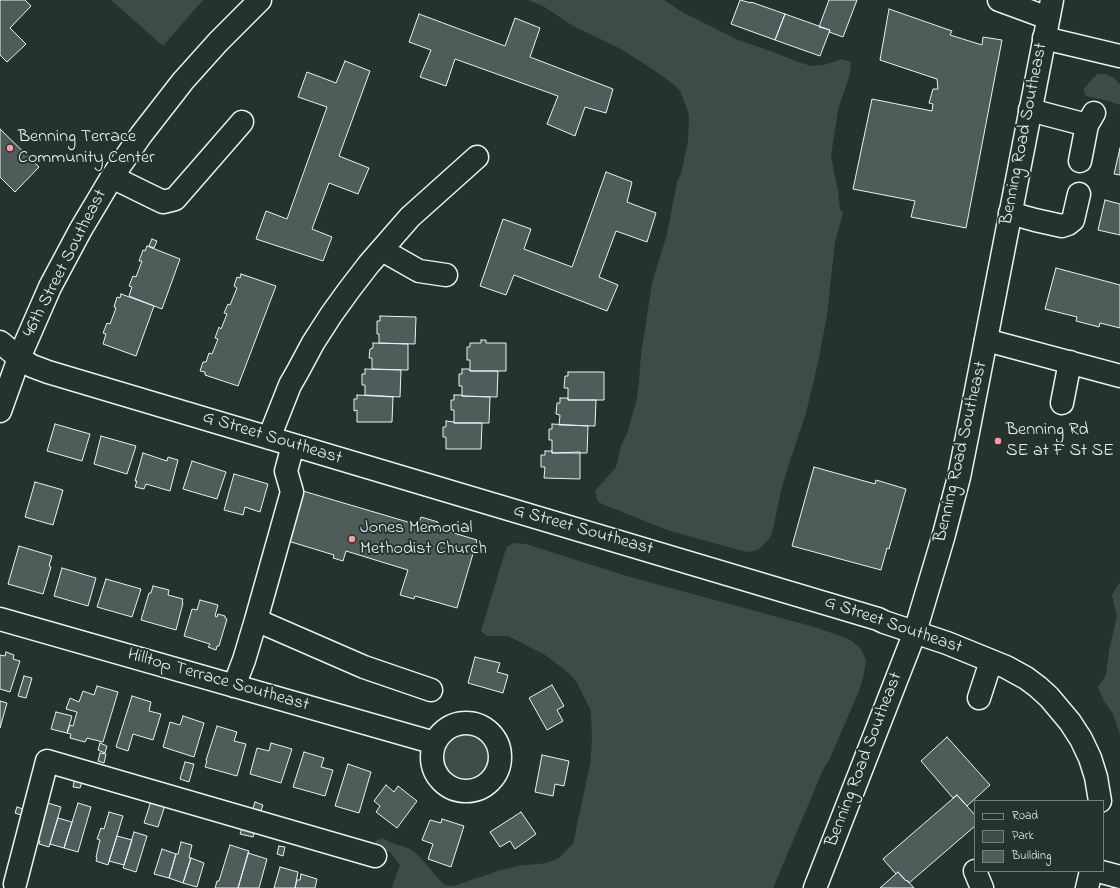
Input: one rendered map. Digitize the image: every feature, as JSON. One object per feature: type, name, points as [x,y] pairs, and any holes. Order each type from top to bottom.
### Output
[{"type":"street","name":"46th Street Southeast","points":[[0,411],[19,358],[41,306],[80,229],[112,177],[141,135],[183,81],[218,42],[260,0]]},
{"type":"street","points":[[999,0],[1048,19],[1120,56]]},
{"type":"street","name":"Benning Road Southeast","points":[[815,888],[915,632],[943,538],[959,477],[1048,19]]},
{"type":"street","points":[[1030,110],[1091,119],[1080,162]]},
{"type":"street","points":[[112,177],[163,202],[175,199],[242,122]]},
{"type":"street","points":[[270,438],[290,385],[313,343],[349,290],[410,217],[477,157]]},
{"type":"street","points":[[1010,213],[1062,226],[1073,220],[1079,194]]},
{"type":"street","points":[[382,250],[419,271],[446,275]]},
{"type":"street","points":[[986,340],[1120,376]]},
{"type":"street","name":"G Street Southeast","points":[[0,342],[19,358],[32,366],[48,372],[878,619],[947,642],[1006,667],[1026,678],[1049,697],[1073,726],[1086,748],[1096,777],[1100,800]]},
{"type":"street","points":[[1062,403],[1070,362]]},
{"type":"street","points":[[234,686],[244,660],[256,620],[292,492],[286,471],[293,445]]},
{"type":"street","name":"Hilltop Terrace Southeast","points":[[0,619],[435,743]]},
{"type":"street","points":[[256,620],[364,667],[431,690]]},
{"type":"street","points":[[979,698],[991,661]]},
{"type":"street","points":[[14,884],[48,761],[375,856]]},
{"type":"street","points":[[976,872],[982,888]]},
{"type":"street","points":[[1087,888],[1091,872]]},
{"type":"street","points":[[1102,872],[1120,877]]},
{"type":"green space","points":[[111,0],[203,0],[163,46]]},
{"type":"green space","points":[[528,0],[664,0],[682,12],[738,40],[801,63],[812,66],[823,65],[842,59],[851,62],[850,74],[838,110],[831,156],[840,209],[843,213],[835,242],[827,315],[819,358],[806,413],[781,491],[773,529],[769,539],[758,550],[749,552],[739,550],[667,530],[600,503],[597,500],[595,491],[616,467],[621,446],[628,431],[637,398],[641,355],[652,283],[667,234],[677,182],[681,174],[688,141],[689,116],[680,91],[658,73],[621,49],[573,26],[543,6]]},
{"type":"green space","points":[[1098,74],[1106,74],[1114,78],[1120,85],[1120,105],[1086,96],[1084,89]]},
{"type":"green space","points":[[514,543],[526,544],[630,577],[811,626],[852,641],[861,649],[866,660],[859,691],[829,760],[823,770],[773,888],[392,888],[400,865],[390,852],[380,849],[375,841],[382,838],[410,849],[419,856],[444,885],[453,886],[501,870],[518,866],[547,863],[559,858],[573,844],[590,764],[592,741],[591,711],[576,681],[564,669],[545,655],[508,636],[487,636],[481,631],[507,547]]},
{"type":"green space","points":[[1120,582],[1120,734],[1113,714],[1104,701],[1098,687],[1106,675],[1109,651],[1117,616],[1112,595]]},
{"type":"green space","points":[[472,735],[476,736],[486,745],[489,749],[489,767],[480,777],[472,781],[462,781],[454,777],[445,767],[444,753],[448,745],[458,736]]},
{"type":"building","points":[[0,0],[25,0],[31,6],[10,28],[26,44],[7,62],[0,55]]},
{"type":"building","points":[[740,0],[751,2],[785,14],[775,40],[731,24]]},
{"type":"building","points":[[829,0],[857,0],[843,37],[829,32],[830,30],[819,27]]},
{"type":"building","points":[[889,9],[952,31],[950,35],[982,45],[983,37],[1002,40],[966,228],[911,217],[915,201],[853,189],[872,99],[932,111],[933,104],[929,103],[933,89],[938,89],[937,79],[880,60]]},
{"type":"building","points":[[419,14],[505,46],[515,18],[540,28],[530,57],[613,89],[606,113],[585,107],[575,136],[547,124],[558,96],[455,59],[446,86],[420,77],[431,50],[409,42]]},
{"type":"building","points":[[785,14],[830,30],[820,56],[775,40]]},
{"type":"building","points":[[345,61],[370,71],[339,156],[369,168],[358,194],[329,183],[312,229],[332,237],[323,261],[256,239],[266,211],[287,219],[327,107],[298,97],[307,72],[336,83]]},
{"type":"building","name":"Benning Terrace Community Center","points":[[0,129],[39,167],[15,192],[0,177]]},
{"type":"building","points":[[1120,148],[1120,175],[1114,174]]},
{"type":"building","points":[[606,172],[632,182],[627,202],[656,213],[647,242],[616,231],[599,277],[618,285],[607,311],[514,275],[506,295],[480,286],[503,219],[531,229],[524,249],[572,267]]},
{"type":"building","points":[[1105,200],[1120,204],[1120,235],[1098,230]]},
{"type":"building","points":[[152,239],[157,241],[154,248],[149,246]]},
{"type":"building","points":[[147,246],[180,259],[162,309],[129,296],[132,287],[129,286],[133,276],[136,277],[142,261],[139,261],[143,250],[145,251]]},
{"type":"building","points":[[1056,268],[1120,285],[1120,328],[1100,323],[1099,327],[1076,321],[1077,317],[1045,309]]},
{"type":"building","points":[[241,274],[276,286],[238,386],[205,375],[205,372],[200,371],[203,362],[206,362],[209,353],[212,354],[218,339],[215,338],[219,327],[221,329],[227,314],[224,313],[228,304],[230,305],[237,288],[234,286],[237,277],[240,278]]},
{"type":"building","points":[[121,294],[154,306],[136,356],[103,344],[106,334],[103,333],[107,323],[110,324],[116,308],[114,307],[117,297],[120,298]]},
{"type":"building","points":[[380,316],[416,317],[415,344],[379,343],[377,321],[380,321]]},
{"type":"building","points":[[481,340],[486,340],[486,343],[506,343],[506,371],[470,371],[470,360],[467,360],[467,347],[470,347],[470,343],[481,343]]},
{"type":"building","points":[[373,343],[408,344],[408,370],[372,369],[372,358],[369,358],[370,349],[373,348]]},
{"type":"building","points":[[365,369],[401,370],[400,397],[365,395],[365,385],[362,385],[362,374],[365,374]]},
{"type":"building","points":[[462,369],[469,369],[470,371],[498,371],[497,397],[462,396],[462,386],[459,386],[459,374],[462,374]]},
{"type":"building","points":[[568,372],[604,372],[604,400],[568,400],[568,388],[564,388],[565,376],[568,376]]},
{"type":"building","points":[[357,395],[393,397],[392,422],[357,422],[357,410],[354,411],[354,399],[357,399]]},
{"type":"building","points":[[454,395],[490,397],[489,423],[454,423],[454,410],[451,410],[451,400],[454,400]]},
{"type":"building","points":[[560,398],[568,398],[568,400],[596,400],[595,426],[559,425],[560,415],[556,414],[557,403],[560,403]]},
{"type":"building","points":[[446,421],[454,423],[482,423],[481,449],[446,449],[446,437],[443,437],[443,427],[446,427]]},
{"type":"building","points":[[55,424],[90,434],[82,461],[47,451]]},
{"type":"building","points":[[552,424],[588,426],[587,453],[552,453],[552,440],[549,440],[549,429],[552,429]]},
{"type":"building","points":[[101,436],[136,446],[127,474],[94,464]]},
{"type":"building","points":[[545,451],[552,451],[552,453],[580,452],[580,479],[544,478],[545,467],[541,467],[541,455],[545,455]]},
{"type":"building","points":[[143,453],[167,461],[168,457],[178,460],[170,491],[146,484],[144,489],[135,487],[137,481],[135,481]]},
{"type":"building","points":[[192,461],[226,472],[217,499],[183,489]]},
{"type":"building","points":[[814,467],[875,484],[876,480],[906,489],[889,549],[887,548],[881,570],[792,546]]},
{"type":"building","points":[[234,474],[268,484],[260,512],[245,507],[243,515],[224,510]]},
{"type":"building","points":[[35,482],[63,490],[53,525],[25,517]]},
{"type":"building","points":[[303,491],[418,525],[421,517],[438,522],[437,528],[477,540],[457,608],[415,596],[414,599],[400,595],[408,570],[346,551],[343,561],[333,558],[334,555],[288,541]]},
{"type":"building","points":[[19,546],[52,556],[49,566],[51,567],[43,594],[8,584]]},
{"type":"building","points":[[62,568],[96,578],[88,606],[54,596]]},
{"type":"building","points":[[106,579],[141,589],[132,617],[97,607]]},
{"type":"building","points":[[153,586],[169,590],[168,595],[183,599],[176,630],[141,620],[149,593],[151,593]]},
{"type":"building","points":[[200,600],[218,605],[215,616],[217,617],[218,614],[225,616],[227,619],[219,646],[217,646],[216,650],[208,647],[210,644],[184,636],[192,609],[197,610]]},
{"type":"building","points":[[6,652],[14,655],[13,659],[20,661],[10,692],[0,689],[0,655],[5,656]]},
{"type":"building","points":[[475,657],[500,663],[497,672],[508,675],[503,693],[468,683]]},
{"type":"building","points":[[24,676],[32,678],[26,698],[18,696]]},
{"type":"building","points":[[552,685],[564,706],[557,710],[563,721],[547,730],[529,698]]},
{"type":"building","points":[[97,686],[118,692],[103,742],[87,738],[85,742],[70,738],[71,734],[67,733],[70,725],[73,726],[77,712],[66,709],[70,698],[79,702],[83,691],[94,695]]},
{"type":"building","points":[[132,696],[151,702],[149,711],[161,714],[153,740],[133,734],[128,751],[116,747]]},
{"type":"building","points":[[0,701],[7,703],[0,728]]},
{"type":"building","points":[[56,712],[72,716],[67,733],[51,729]]},
{"type":"building","points":[[183,716],[204,723],[194,757],[163,747],[170,722],[180,725]]},
{"type":"building","points":[[217,726],[237,732],[234,741],[246,744],[237,776],[205,767]]},
{"type":"building","points":[[947,737],[990,785],[967,806],[957,795],[953,798],[921,761]]},
{"type":"building","points":[[100,743],[107,746],[105,753],[98,750]]},
{"type":"building","points":[[271,743],[292,749],[281,783],[250,774],[257,748],[269,751]]},
{"type":"building","points":[[304,752],[324,758],[321,767],[333,770],[325,796],[293,787]]},
{"type":"building","points":[[100,753],[106,754],[104,763],[98,761]]},
{"type":"building","points":[[542,755],[569,761],[564,786],[555,784],[553,796],[535,792]]},
{"type":"building","points":[[185,762],[194,764],[189,782],[180,779]]},
{"type":"building","points":[[348,764],[371,772],[359,813],[335,806]]},
{"type":"building","points":[[75,778],[83,779],[80,788],[73,787]]},
{"type":"building","points":[[386,785],[394,792],[398,786],[417,801],[397,828],[376,812],[380,806],[374,801]]},
{"type":"building","points":[[957,795],[974,814],[974,827],[909,883],[898,872],[896,874],[883,859]]},
{"type":"building","points":[[151,801],[165,805],[158,827],[144,823]]},
{"type":"building","points":[[255,802],[263,805],[260,813],[252,811]]},
{"type":"building","points":[[48,803],[61,807],[49,847],[39,844],[40,841],[37,840]]},
{"type":"building","points":[[78,803],[91,807],[78,852],[64,848]]},
{"type":"building","points":[[17,807],[23,809],[21,815],[15,813]]},
{"type":"building","points":[[109,812],[123,816],[108,865],[96,861],[96,857],[100,840],[97,839],[101,828],[104,829]]},
{"type":"building","points":[[521,812],[536,834],[515,849],[510,841],[500,847],[490,832]]},
{"type":"building","points":[[58,818],[72,822],[64,848],[50,844]]},
{"type":"building","points":[[442,819],[464,826],[451,867],[428,859],[433,844],[422,840],[430,820],[441,823]]},
{"type":"building","points":[[243,825],[256,829],[253,837],[240,834]]},
{"type":"building","points":[[134,832],[147,836],[136,872],[123,868]]},
{"type":"building","points":[[117,836],[132,840],[124,865],[109,861]]},
{"type":"building","points":[[181,842],[192,845],[189,858],[191,858],[183,883],[169,878]]},
{"type":"building","points":[[230,845],[249,851],[238,888],[215,888],[217,881],[219,881]]},
{"type":"building","points":[[279,846],[285,847],[283,856],[277,854]]},
{"type":"building","points":[[162,849],[176,854],[169,878],[154,874]]},
{"type":"building","points":[[248,853],[267,859],[259,888],[238,888]]},
{"type":"building","points":[[191,858],[204,863],[197,887],[183,883]]},
{"type":"building","points":[[280,867],[298,872],[295,888],[274,888]]},
{"type":"building","points":[[898,872],[914,888],[880,888]]},
{"type":"building","points":[[301,874],[317,879],[315,888],[295,888],[297,880],[300,880]]},
{"type":"place","name":"Benning Terrace Community Center","points":[[10,148]]},
{"type":"place","name":"Benning Rd SE at F St SE","points":[[998,441]]},
{"type":"place","name":"Jones Memorial Methodist Church","points":[[352,539]]}]
